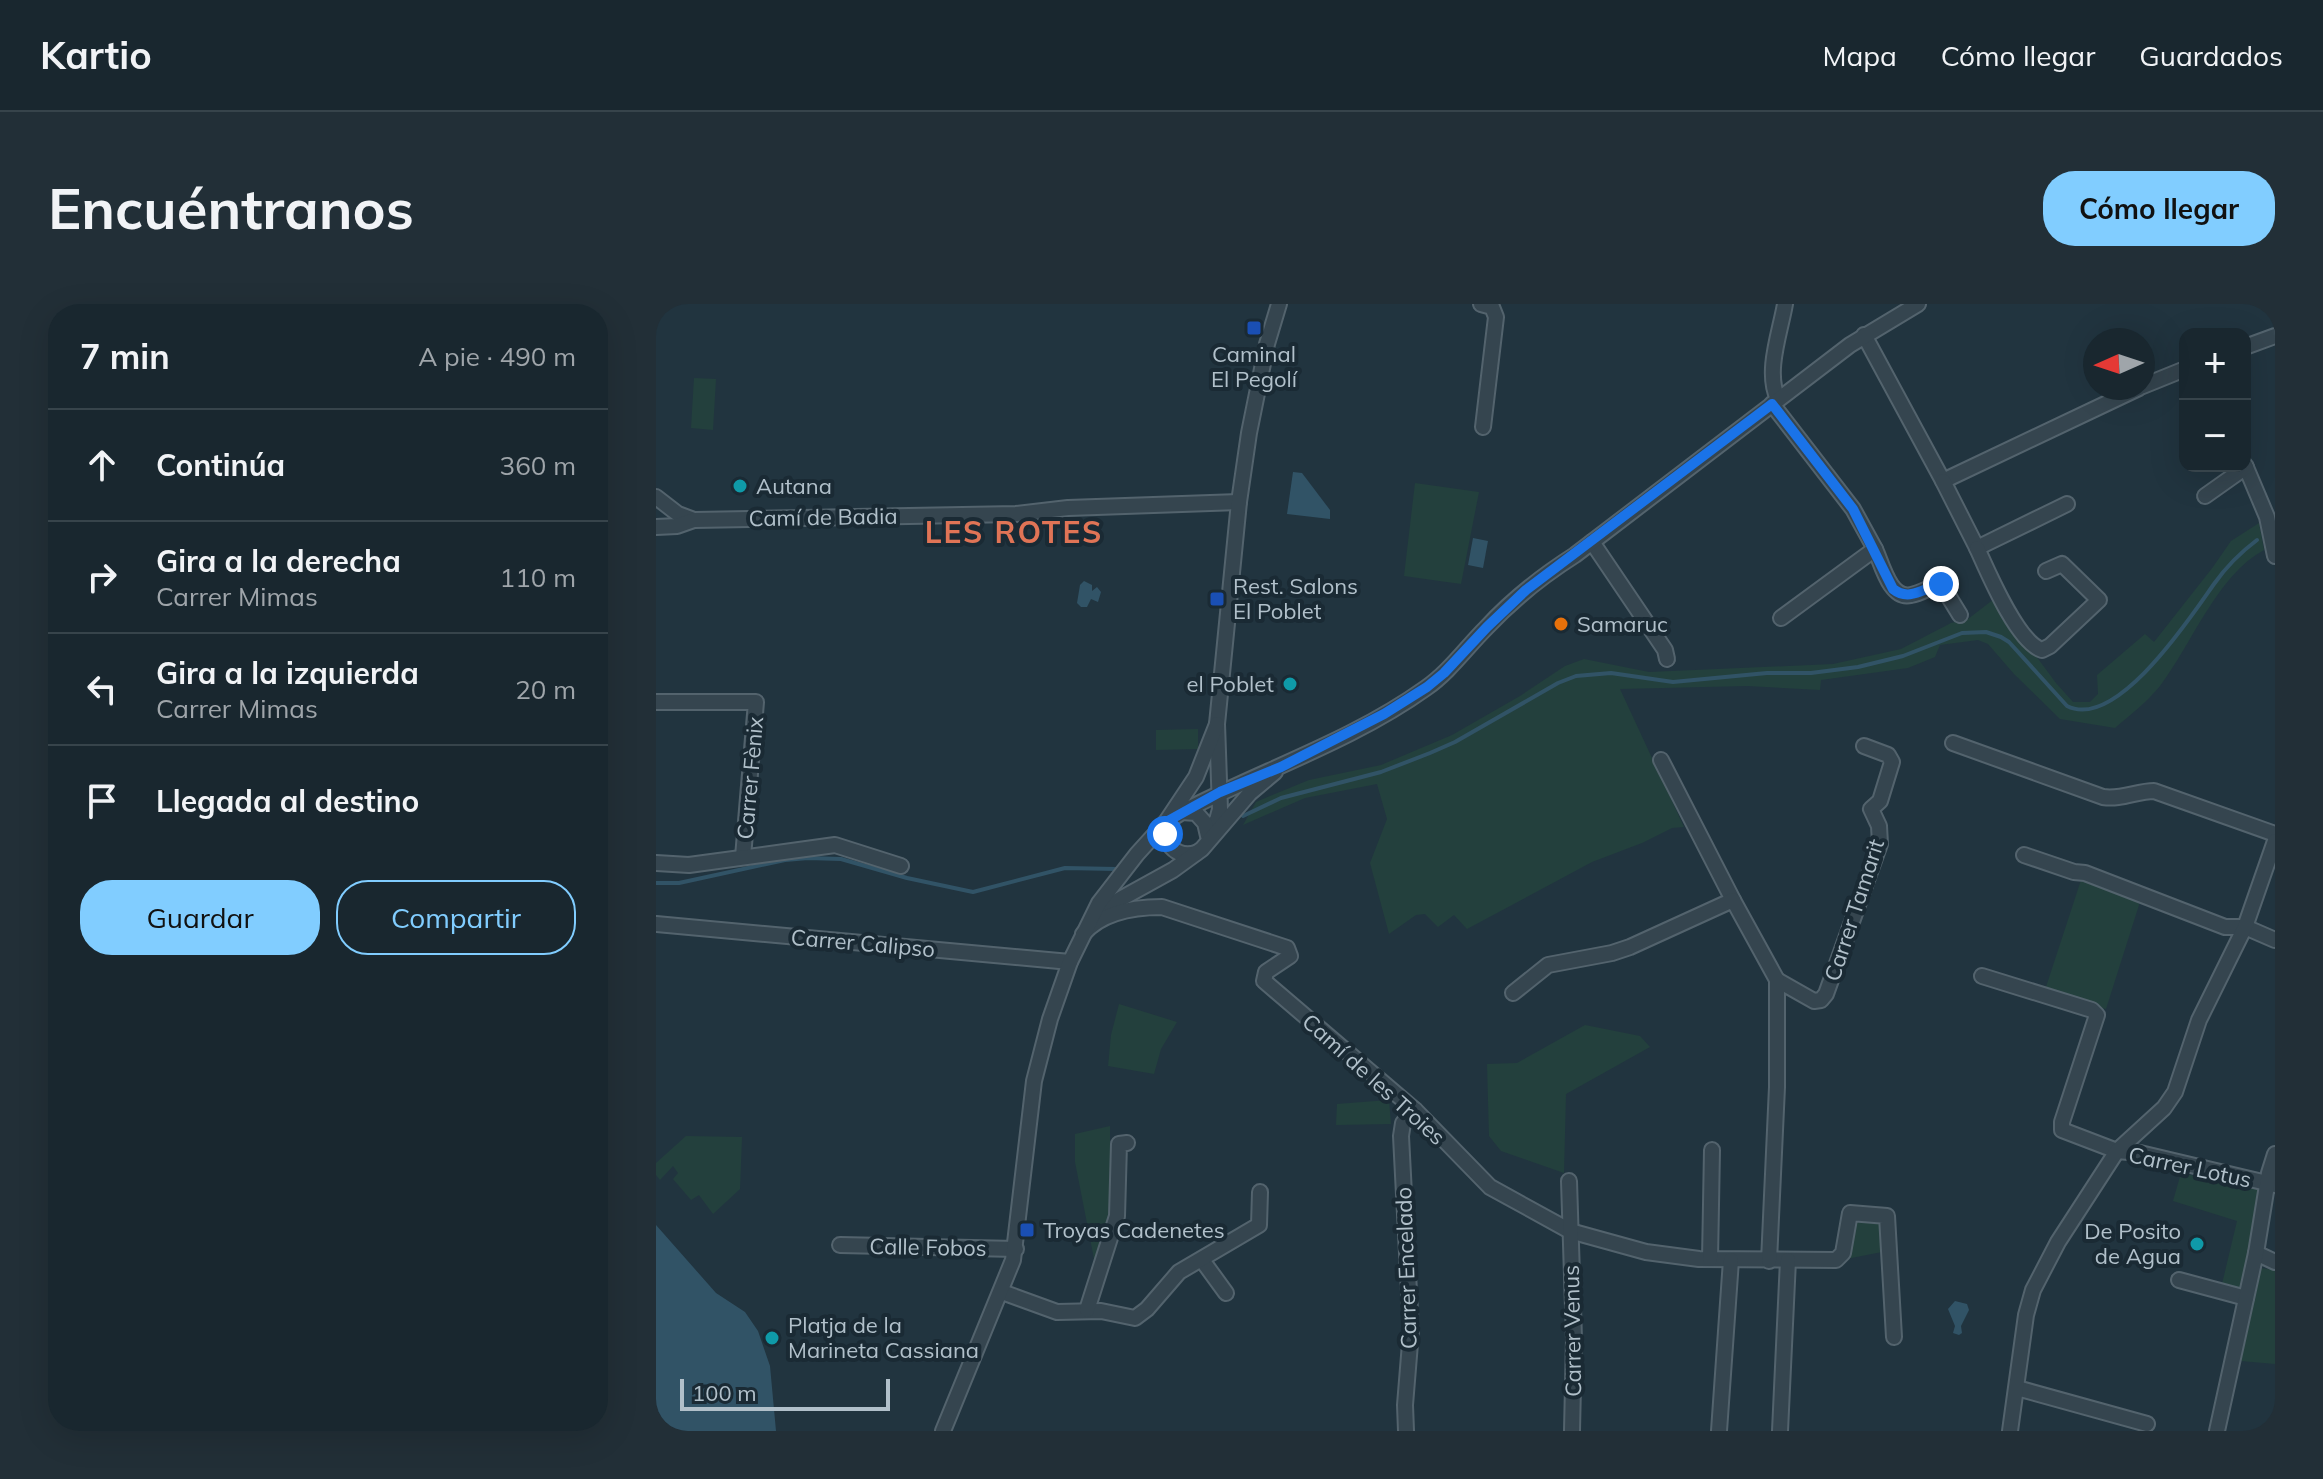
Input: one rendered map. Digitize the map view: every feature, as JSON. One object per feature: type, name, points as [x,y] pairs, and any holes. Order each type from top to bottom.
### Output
[{"type":"street","points":[[1166,822],[1165,834],[1170,847],[1182,854],[1206,841],[1219,814],[1217,724],[1239,502],[1249,433],[1267,344],[1279,304]]},
{"type":"street","points":[[1481,304],[1492,307],[1496,317],[1483,427]]},
{"type":"street","points":[[1785,304],[1772,375],[1775,402],[1853,509],[1893,589],[1900,595],[1909,596],[1941,584],[1960,615]]},
{"type":"street","points":[[1166,822],[1220,792],[1281,767],[1384,714],[1427,687],[1508,606],[1549,572],[1864,335],[1918,304]]},
{"type":"street","points":[[1864,335],[1943,481],[2007,610],[2031,644],[2042,650],[2099,600],[2062,564],[2046,571]]},
{"type":"street","points":[[2251,345],[2275,336]]},
{"type":"street","points":[[2155,381],[2179,371]]},
{"type":"street","points":[[1943,481],[2114,400]]},
{"type":"street","points":[[2205,496],[2238,472]]},
{"type":"street","points":[[2248,472],[2271,532],[2275,556]]},
{"type":"street","points":[[656,497],[678,514],[694,520]]},
{"type":"street","name":"Camí de Badia","points":[[656,527],[677,526],[694,520],[1016,514],[1068,508],[1239,502]]},
{"type":"street","points":[[1977,548],[2067,504]]},
{"type":"street","points":[[1592,542],[1665,650],[1667,659]]},
{"type":"street","points":[[1781,618],[1875,549]]},
{"type":"street","name":"Carrer Fènix","points":[[656,702],[756,702],[743,857]]},
{"type":"street","points":[[943,1431],[1002,1292],[1016,1249],[1034,1081],[1050,1019],[1070,962],[1099,903],[1166,822],[1199,772],[1217,724]]},
{"type":"street","points":[[1953,743],[2103,797],[2118,798],[2154,791],[2275,834]]},
{"type":"street","name":"Carrer Tamarit","points":[[1777,980],[1814,1001],[1821,1000],[1826,994],[1881,837],[1871,809],[1880,801],[1892,762],[1888,755],[1864,746]]},
{"type":"street","points":[[1661,760],[1777,980],[1777,1087],[1769,1261]]},
{"type":"street","points":[[1084,931],[1115,902],[1173,870],[1206,841],[1250,793],[1281,767]]},
{"type":"street","points":[[1182,812],[1196,813],[1203,819],[1206,841]]},
{"type":"street","points":[[2010,1431],[2026,1315],[2033,1290],[2058,1242],[2117,1151],[2164,1108],[2175,1092],[2199,1020],[2245,927],[2275,841]]},
{"type":"street","points":[[656,863],[689,865],[835,845],[901,866]]},
{"type":"street","points":[[2024,855],[2085,873],[2225,927],[2245,927],[2275,940]]},
{"type":"street","points":[[1513,993],[1548,965],[1630,947],[1733,900]]},
{"type":"street","name":"Camí de les Troies","points":[[1084,931],[1106,917],[1162,907],[1287,948],[1290,956],[1266,972],[1264,981],[1415,1110],[1490,1187],[1570,1231],[1646,1252],[1710,1259],[1836,1260],[1843,1253],[1850,1213],[1887,1216],[1894,1337]]},
{"type":"street","name":"Carrer Calipso","points":[[656,924],[1070,962]]},
{"type":"street","name":"Carrer Lotus","points":[[1982,976],[2092,1010],[2097,1015],[2062,1130],[2117,1151],[2140,1153],[2272,1185],[2217,1431]]},
{"type":"street","name":"Carrer Encelado","points":[[1406,1431],[1411,1331],[1401,1136],[1403,1123],[1415,1110]]},
{"type":"street","points":[[1087,1310],[1117,1216],[1119,1144],[1127,1143]]},
{"type":"street","points":[[1710,1259],[1712,1150]]},
{"type":"street","points":[[2272,1185],[2269,1173],[2275,1154]]},
{"type":"street","name":"Carrer Venus","points":[[1569,1181],[1574,1339],[1572,1431]]},
{"type":"street","points":[[1002,1292],[1057,1312],[1087,1310],[1127,1318],[1141,1316],[1179,1272],[1259,1225],[1260,1192]]},
{"type":"street","name":"Calle Fobos","points":[[840,1245],[1016,1249]]},
{"type":"street","points":[[2256,1253],[2275,1262]]},
{"type":"street","points":[[1202,1260],[1226,1293]]},
{"type":"street","points":[[1719,1431],[1731,1260]]},
{"type":"street","points":[[1780,1431],[1788,1260]]},
{"type":"street","points":[[2179,1280],[2246,1298]]},
{"type":"street","points":[[2017,1388],[2147,1424]]},
{"type":"green space","points":[[694,378],[716,379],[713,430],[691,428]]},
{"type":"green space","points":[[1415,483],[1479,492],[1461,584],[1404,576]]},
{"type":"green space","points":[[2259,523],[2264,550],[2232,576],[2160,686],[2115,728],[2060,719],[1988,644],[1978,640],[1940,645],[1935,657],[1908,668],[1821,680],[1820,690],[1747,686],[1620,689],[1684,827],[1672,828],[1592,862],[1467,929],[1454,915],[1438,927],[1425,914],[1416,915],[1389,934],[1370,863],[1387,819],[1377,784],[1305,798],[1243,825],[1256,802],[1309,780],[1381,765],[1452,735],[1565,666],[1584,659],[1649,672],[1833,664],[1901,649],[1951,623],[1968,619],[1994,599],[2073,702],[2090,702],[2098,694],[2097,675],[2145,634],[2154,642],[2231,541]]},
{"type":"green space","points":[[1198,729],[1198,749],[1156,750],[1156,730]]},
{"type":"green space","points":[[2082,877],[2137,899],[2139,905],[2106,1009],[2045,990]]},
{"type":"green space","points":[[1119,1004],[1177,1022],[1161,1049],[1154,1074],[1108,1066],[1111,1035]]},
{"type":"green space","points":[[1585,1025],[1640,1036],[1650,1047],[1566,1094],[1564,1173],[1501,1151],[1489,1136],[1487,1064],[1517,1063]]},
{"type":"green space","points":[[1389,1100],[1391,1124],[1336,1125],[1337,1104]]},
{"type":"green space","points":[[1110,1126],[1110,1220],[1096,1269],[1075,1162],[1075,1134]]},
{"type":"green space","points":[[686,1136],[742,1137],[740,1189],[713,1214],[699,1195],[691,1200],[673,1179],[678,1173],[673,1166],[660,1180],[656,1175],[656,1163]]},
{"type":"green space","points":[[2181,1173],[2257,1189],[2262,1194],[2243,1290],[2222,1284],[2237,1221],[2173,1201]]},
{"type":"green space","points":[[1870,1220],[1879,1222],[1882,1252],[1846,1259],[1854,1224]]},
{"type":"green space","points":[[2261,1268],[2275,1270],[2275,1364],[2241,1361]]},
{"type":"water","points":[[1293,472],[1302,473],[1330,510],[1330,519],[1287,514]]},
{"type":"water","points":[[1473,538],[1488,541],[1483,568],[1468,565]]},
{"type":"water","points":[[1084,581],[1092,585],[1092,591],[1097,587],[1101,592],[1098,602],[1091,599],[1087,607],[1081,607],[1077,603],[1080,585]]},
{"type":"water","points":[[656,1225],[716,1293],[745,1312],[758,1331],[770,1366],[776,1431],[656,1431]]},
{"type":"water","points":[[1955,1301],[1967,1304],[1969,1310],[1959,1335],[1953,1333],[1955,1326],[1948,1309]]},
{"type":"waterway","points":[[1243,816],[1281,798],[1381,772],[1430,753],[1576,676],[1611,673],[1673,682],[1767,673],[1811,673],[1858,667],[1903,656],[1962,633],[1986,632],[2009,642],[2067,706],[2086,709],[2107,702],[2150,667],[2224,572],[2257,540]]},
{"type":"waterway","points":[[656,883],[679,883],[785,860],[808,858],[841,859],[907,878],[973,892],[1065,868],[1117,869]]},
{"type":"place","name":"Caminal El Pegolí","points":[[1254,328]]},
{"type":"place","name":"Autana","points":[[740,486]]},
{"type":"place","name":"Rest. Salons El Poblet","points":[[1217,599]]},
{"type":"place","name":"Samaruc","points":[[1561,624]]},
{"type":"place","name":"el Poblet","points":[[1290,684]]},
{"type":"place","name":"Troyas Cadenetes","points":[[1027,1230]]},
{"type":"place","name":"De Posito de Agua","points":[[2197,1244]]},
{"type":"place","name":"Platja de la Marineta Cassiana","points":[[772,1338]]},
{"type":"district","name":"LES ROTES","points":[[1014,532]]},
{"type":"route","points":[[1165,834],[1166,822],[1178,813],[1281,767],[1384,714],[1427,687],[1526,590],[1772,404],[1853,509],[1893,589],[1900,595],[1909,596],[1941,584]]}]
